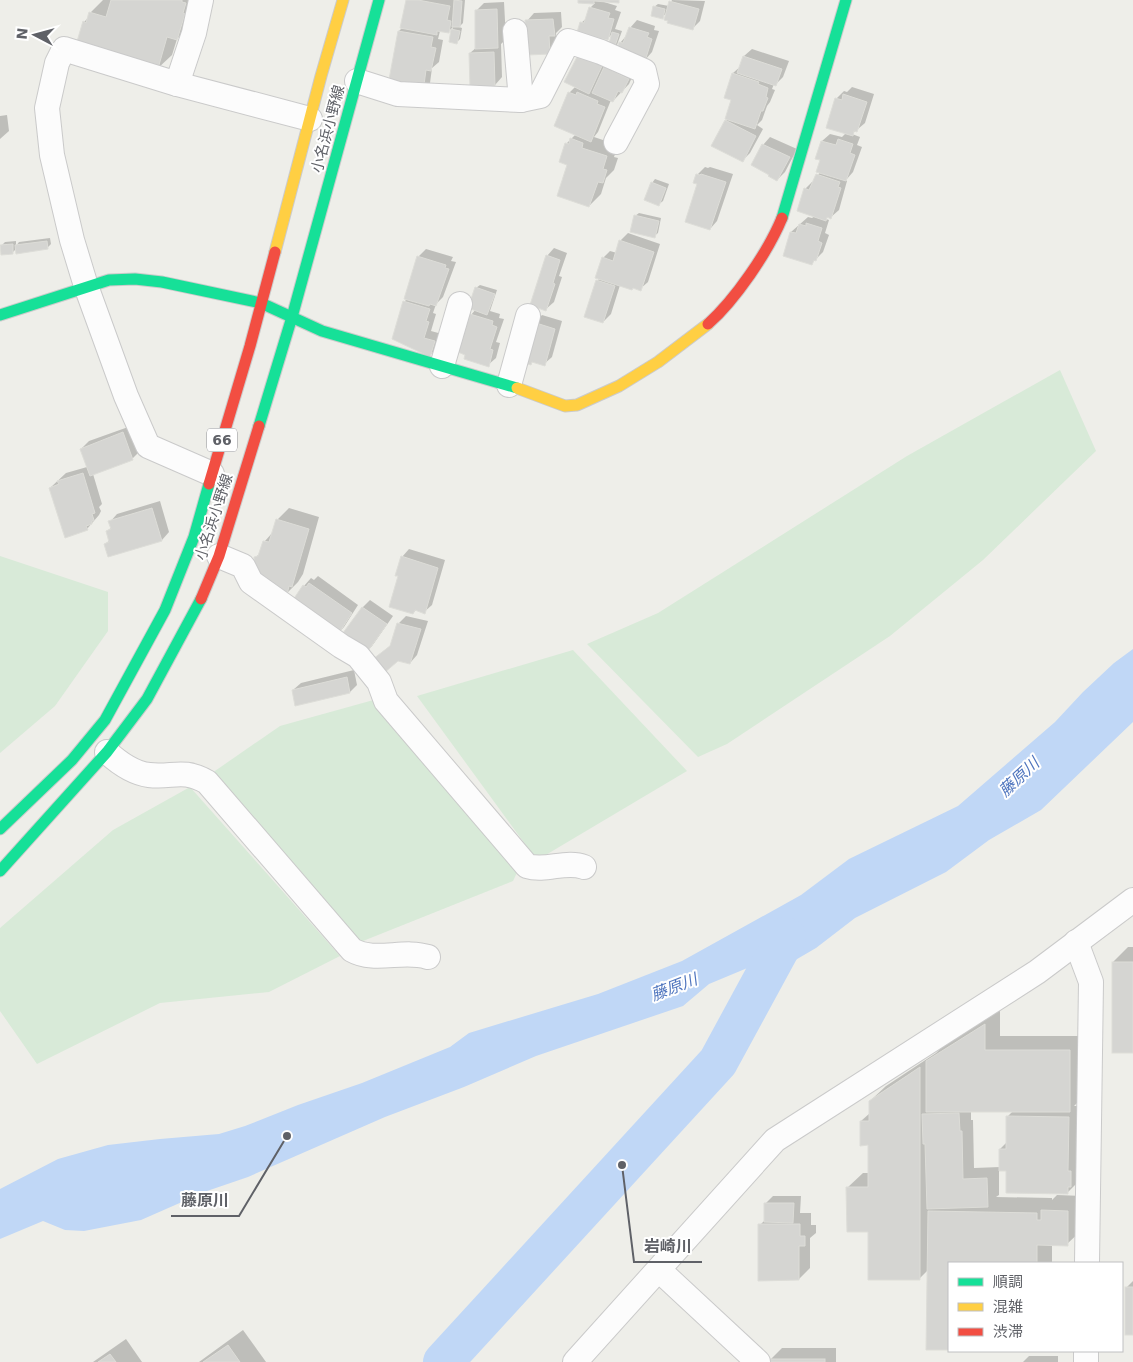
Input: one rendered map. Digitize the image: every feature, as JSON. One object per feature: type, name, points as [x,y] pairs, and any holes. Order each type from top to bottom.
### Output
[{"type":"main road","name":"小名浜小野線","points":[[0,829],[72,760],[104,720],[166,610],[194,537],[261,303],[343,0]]},
{"type":"main road","name":"小名浜小野線","points":[[0,871],[107,752],[147,698],[198,607],[219,556],[292,317],[379,0]]},
{"type":"main road","points":[[0,315],[109,280],[135,279],[153,281],[261,303],[322,331],[509,385],[565,406],[587,402],[619,386],[658,362],[710,322],[730,301],[758,261],[778,228],[784,214],[846,0]]},
{"type":"street","points":[[177,84],[194,33],[201,0]]},
{"type":"street","points":[[515,31],[521,100]]},
{"type":"street","points":[[357,81],[398,94],[521,100],[540,96],[568,41],[601,52],[644,71],[647,84],[616,142]]},
{"type":"street","points":[[212,474],[148,446],[126,396],[86,286],[72,240],[52,155],[47,108],[57,63],[64,49],[177,84],[310,118]]},
{"type":"street","points":[[442,366],[460,304]]},
{"type":"street","points":[[509,385],[528,316]]},
{"type":"street","points":[[219,556],[243,566],[251,582],[363,661],[379,682],[386,701],[528,866],[540,868],[578,865],[584,867]]},
{"type":"street","points":[[107,752],[124,766],[141,773],[158,775],[186,774],[196,776],[207,782],[352,950],[370,956],[413,955],[428,957]]},
{"type":"street","points":[[574,1362],[775,1140],[1037,972],[1133,900]]},
{"type":"street","points":[[1076,942],[1091,982],[1087,1262]]},
{"type":"street","points":[[659,1270],[758,1362]]},
{"type":"green space","points":[[1060,370],[1096,451],[983,560],[890,636],[727,744],[698,757],[587,644],[658,613],[907,456]]},
{"type":"green space","points":[[0,556],[108,592],[108,631],[55,706],[0,753]]},
{"type":"green space","points":[[573,650],[687,771],[544,856],[533,855],[417,696]]},
{"type":"green space","points":[[377,699],[522,862],[513,881],[358,943],[212,773],[280,726]]},
{"type":"green space","points":[[190,787],[340,956],[269,992],[160,1003],[37,1064],[0,1011],[0,928],[113,830]]},
{"type":"water","points":[[1133,649],[1133,722],[1041,810],[989,840],[946,872],[855,918],[816,948],[792,962],[757,964],[709,984],[683,1006],[536,1056],[464,1087],[385,1117],[248,1177],[207,1191],[141,1220],[84,1231],[65,1230],[43,1221],[0,1239],[0,1189],[58,1159],[108,1145],[219,1134],[245,1126],[362,1083],[450,1047],[469,1033],[598,994],[682,961],[801,895],[849,859],[958,806],[1055,722],[1114,663]]},
{"type":"building","points":[[111,0],[182,0],[182,2],[186,3],[183,13],[185,14],[177,40],[167,37],[157,72],[76,45],[83,21],[86,23],[89,12],[106,17]]},
{"type":"building","points":[[406,0],[418,0],[450,6],[447,20],[451,21],[449,33],[437,31],[437,35],[400,28]]},
{"type":"building","points":[[454,0],[462,1],[460,27],[452,27]]},
{"type":"building","points":[[578,0],[619,0],[619,3],[594,1],[594,4],[578,3]]},
{"type":"building","points":[[669,1],[699,9],[693,30],[667,23],[668,21],[664,20]]},
{"type":"building","points":[[653,6],[665,9],[663,19],[651,16]]},
{"type":"building","points":[[589,7],[610,13],[608,18],[614,19],[608,40],[602,39],[601,44],[576,36],[580,22],[584,23]]},
{"type":"building","points":[[497,9],[498,48],[475,49],[475,10]]},
{"type":"building","points":[[553,19],[555,36],[549,36],[550,54],[527,55],[525,20]]},
{"type":"building","points":[[629,27],[649,33],[647,37],[652,39],[645,61],[615,56],[619,42],[623,43]]},
{"type":"building","points":[[451,29],[460,31],[457,44],[449,42]]},
{"type":"building","points":[[398,31],[433,37],[431,47],[436,48],[431,71],[426,70],[423,92],[388,85]]},
{"type":"building","points":[[612,32],[619,34],[614,49],[608,47]]},
{"type":"building","points":[[494,52],[495,86],[470,87],[469,53]]},
{"type":"building","points":[[578,55],[602,66],[589,94],[564,82]]},
{"type":"building","points":[[743,56],[782,69],[776,86],[737,73]]},
{"type":"building","points":[[604,67],[629,79],[622,93],[618,91],[613,102],[592,93]]},
{"type":"building","points":[[732,73],[759,82],[758,84],[768,88],[766,97],[768,98],[755,129],[725,119],[731,100],[724,98]]},
{"type":"building","points":[[568,92],[576,95],[577,92],[598,101],[597,104],[605,107],[591,142],[554,126]]},
{"type":"building","points":[[843,94],[867,102],[857,132],[854,131],[853,136],[826,128],[835,98],[842,100]]},
{"type":"building","points":[[725,120],[756,136],[743,162],[711,146]]},
{"type":"building","points":[[570,138],[583,143],[582,148],[607,156],[603,169],[607,170],[603,183],[598,182],[589,207],[557,196],[567,165],[559,162],[565,143],[569,144]]},
{"type":"building","points":[[838,139],[853,144],[850,153],[855,155],[846,181],[816,172],[820,160],[815,159],[821,141],[836,145]]},
{"type":"building","points":[[762,144],[790,157],[777,181],[751,165]]},
{"type":"building","points":[[696,174],[726,182],[710,230],[685,222],[697,184],[693,183]]},
{"type":"building","points":[[816,174],[840,182],[838,187],[841,188],[831,219],[827,217],[826,221],[797,211],[804,188],[809,190]]},
{"type":"building","points":[[651,182],[666,188],[659,206],[644,200]]},
{"type":"building","points":[[634,215],[659,221],[655,238],[630,232]]},
{"type":"building","points":[[806,223],[822,228],[818,241],[822,243],[816,261],[814,260],[812,265],[783,256],[790,232],[796,233],[799,224],[806,226]]},
{"type":"building","points":[[619,240],[654,252],[641,291],[595,278],[602,257],[613,261]]},
{"type":"building","points":[[47,241],[48,249],[16,254],[15,245]]},
{"type":"building","points":[[13,244],[13,254],[1,255],[0,245]]},
{"type":"building","points":[[546,255],[560,260],[553,283],[555,284],[546,311],[530,305]]},
{"type":"building","points":[[417,256],[446,265],[445,268],[449,269],[436,306],[404,299]]},
{"type":"building","points":[[596,280],[615,286],[603,323],[584,317]]},
{"type":"building","points":[[475,287],[495,294],[487,315],[468,308]]},
{"type":"building","points":[[403,301],[430,309],[426,321],[429,322],[424,338],[435,341],[430,357],[392,339]]},
{"type":"building","points":[[470,314],[493,321],[492,325],[497,327],[490,349],[493,350],[489,367],[464,359],[465,355],[458,352]]},
{"type":"building","points":[[533,322],[555,329],[545,366],[532,362],[531,365],[521,362]]},
{"type":"building","points":[[123,432],[133,460],[90,476],[80,449]]},
{"type":"building","points":[[83,473],[95,513],[92,514],[94,520],[92,524],[86,526],[88,530],[65,538],[49,488],[59,484],[57,481]]},
{"type":"building","points":[[152,508],[162,541],[108,557],[104,544],[109,542],[106,531],[111,529],[108,521]]},
{"type":"building","points":[[276,519],[309,529],[292,587],[289,586],[287,595],[275,592],[277,585],[259,580],[255,575],[254,557],[258,556],[263,541],[269,542]]},
{"type":"building","points":[[401,556],[438,568],[425,614],[415,610],[413,614],[389,607],[398,576],[395,576]]},
{"type":"building","points":[[309,583],[352,613],[337,636],[291,603],[303,585],[306,587]]},
{"type":"building","points":[[362,607],[387,624],[365,655],[340,637]]},
{"type":"building","points":[[397,623],[421,629],[410,664],[398,661],[384,673],[373,659],[390,646]]},
{"type":"building","points":[[347,677],[350,693],[295,706],[292,690]]},
{"type":"building","points":[[1112,962],[1133,962],[1133,1053],[1112,1053]]},
{"type":"building","points":[[985,1024],[985,1050],[1070,1050],[1070,1112],[926,1112],[926,1061]]},
{"type":"building","points":[[920,1067],[920,1280],[868,1280],[868,1232],[847,1232],[846,1187],[868,1187],[868,1145],[860,1146],[860,1121],[869,1121],[869,1101]]},
{"type":"building","points":[[959,1113],[960,1131],[962,1131],[963,1179],[987,1178],[988,1207],[927,1209],[922,1114]]},
{"type":"building","points":[[1006,1116],[1069,1117],[1068,1171],[1071,1171],[1071,1187],[1068,1187],[1068,1194],[1006,1193],[1006,1171],[999,1171],[999,1149],[1006,1149]]},
{"type":"building","points":[[764,1203],[794,1203],[793,1223],[764,1222]]},
{"type":"building","points":[[1041,1210],[1068,1211],[1068,1246],[1037,1245],[1037,1262],[948,1262],[948,1350],[926,1350],[928,1211],[1037,1213],[1037,1220],[1041,1220]]},
{"type":"building","points":[[758,1224],[800,1224],[800,1236],[805,1236],[805,1246],[799,1246],[799,1280],[758,1281]]},
{"type":"building","points":[[1125,1287],[1133,1287],[1133,1335],[1125,1335]]},
{"type":"building","points":[[228,1345],[240,1362],[203,1362]]},
{"type":"building","points":[[110,1354],[116,1362],[98,1362]]},
{"type":"building","points":[[769,1359],[825,1359],[825,1362],[769,1362]]},
{"type":"waterway","points":[[443,1362],[718,1062],[786,937]]},
{"type":"traffic: fast","points":[[259,426],[292,317],[379,0]]},
{"type":"traffic: fast","points":[[782,218],[846,0]]},
{"type":"traffic: fast","points":[[0,315],[109,280],[135,279],[162,282],[261,303],[322,331],[517,388]]},
{"type":"traffic: fast","points":[[0,829],[72,760],[105,720],[165,610],[194,537],[209,484]]},
{"type":"traffic: fast","points":[[0,871],[107,752],[147,699],[201,599]]},
{"type":"traffic: slow","points":[[275,252],[343,0]]},
{"type":"traffic: slow","points":[[517,388],[565,406],[577,405],[619,386],[658,362],[708,324]]},
{"type":"traffic: jam","points":[[708,324],[729,302],[750,275],[782,218]]},
{"type":"traffic: jam","points":[[209,484],[250,346],[275,252]]},
{"type":"traffic: jam","points":[[201,599],[219,556],[259,426]]},
{"type":"place","name":"藤原川","points":[[287,1136]]},
{"type":"place","name":"岩崎川","points":[[622,1165]]}]
